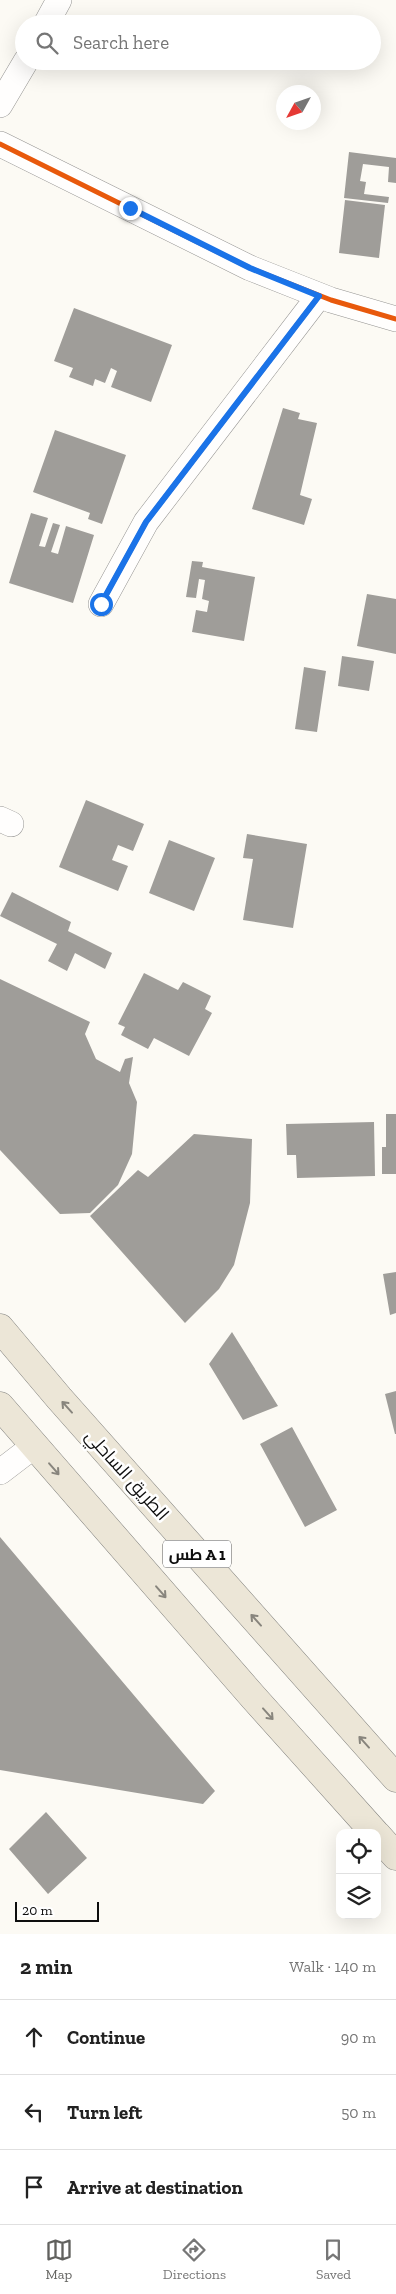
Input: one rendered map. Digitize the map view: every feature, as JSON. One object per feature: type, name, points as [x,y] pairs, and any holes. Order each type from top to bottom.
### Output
[{"type":"highway","name":"الطريق الساحلي","points":[[0,1328],[58,1398],[396,1778]]},
{"type":"highway","name":"طس A 1","points":[[0,1406],[372,1829]]},
{"type":"highway","name":"طس A 1","points":[[381,1840],[396,1856]]},
{"type":"street","points":[[51,15],[59,0]]},
{"type":"street","points":[[0,105],[21,70]]},
{"type":"street","points":[[0,144],[250,268],[319,296],[396,319]]},
{"type":"street","points":[[101,604],[146,522],[319,296]]},
{"type":"street","points":[[0,1472],[34,1446]]},
{"type":"building","points":[[349,152],[396,158],[396,183],[388,182],[389,167],[363,164],[360,181],[366,182],[364,194],[389,197],[388,203],[344,198]]},
{"type":"building","points":[[345,200],[385,205],[379,258],[339,253]]},
{"type":"building","points":[[74,308],[172,345],[151,402],[111,387],[117,371],[111,368],[105,383],[95,379],[93,386],[69,377],[73,368],[54,361]]},
{"type":"building","points":[[283,408],[300,413],[298,419],[317,423],[300,495],[312,499],[304,525],[252,509]]},
{"type":"building","points":[[55,430],[126,455],[102,524],[88,519],[90,513],[33,492]]},
{"type":"building","points":[[31,513],[48,518],[39,546],[45,547],[53,523],[60,525],[51,552],[58,554],[66,526],[94,535],[73,603],[9,583]]},
{"type":"building","points":[[192,561],[203,562],[202,567],[255,577],[244,641],[192,632],[196,610],[207,612],[209,601],[202,599],[205,580],[199,579],[196,598],[186,597]]},
{"type":"building","points":[[367,594],[396,599],[396,654],[357,646]]},
{"type":"building","points":[[342,656],[374,661],[369,691],[338,686]]},
{"type":"building","points":[[304,667],[326,671],[317,732],[295,729]]},
{"type":"building","points":[[86,800],[144,824],[133,851],[118,845],[112,860],[128,866],[118,891],[59,867]]},
{"type":"building","points":[[247,834],[307,844],[293,928],[243,920],[253,859],[243,858]]},
{"type":"building","points":[[169,840],[215,858],[194,911],[149,893]]},
{"type":"building","points":[[12,892],[71,922],[68,931],[112,953],[105,969],[75,953],[67,971],[48,961],[57,944],[0,916]]},
{"type":"building","points":[[144,973],[178,990],[183,982],[211,996],[205,1009],[212,1013],[189,1056],[154,1038],[148,1049],[121,1035],[125,1027],[118,1024]]},
{"type":"building","points":[[0,979],[90,1022],[85,1034],[96,1059],[120,1072],[125,1059],[133,1057],[129,1083],[137,1102],[132,1154],[118,1185],[90,1213],[60,1214],[0,1150]]},
{"type":"building","points":[[386,1114],[396,1114],[396,1174],[382,1174],[382,1147],[386,1147]]},
{"type":"building","points":[[374,1122],[375,1176],[297,1178],[296,1155],[287,1155],[286,1124]]},
{"type":"building","points":[[194,1134],[252,1139],[250,1203],[234,1265],[219,1289],[185,1323],[90,1216],[138,1170],[148,1177]]},
{"type":"building","points":[[396,1272],[396,1313],[390,1315],[383,1274]]},
{"type":"building","points":[[232,1332],[278,1406],[243,1420],[209,1364]]},
{"type":"building","points":[[396,1391],[396,1434],[395,1434],[385,1394]]},
{"type":"building","points":[[292,1427],[337,1510],[305,1527],[260,1444]]},
{"type":"building","points":[[0,1537],[215,1791],[203,1804],[0,1770]]},
{"type":"building","points":[[46,1812],[87,1858],[48,1894],[9,1849]]},
{"type":"cycle path","points":[[0,144],[250,268],[331,300],[396,319]]},
{"type":"cycle path","points":[[101,604],[146,522],[319,296]]},
{"type":"route","points":[[101,604],[146,522],[319,296],[250,268],[130,208]]}]
